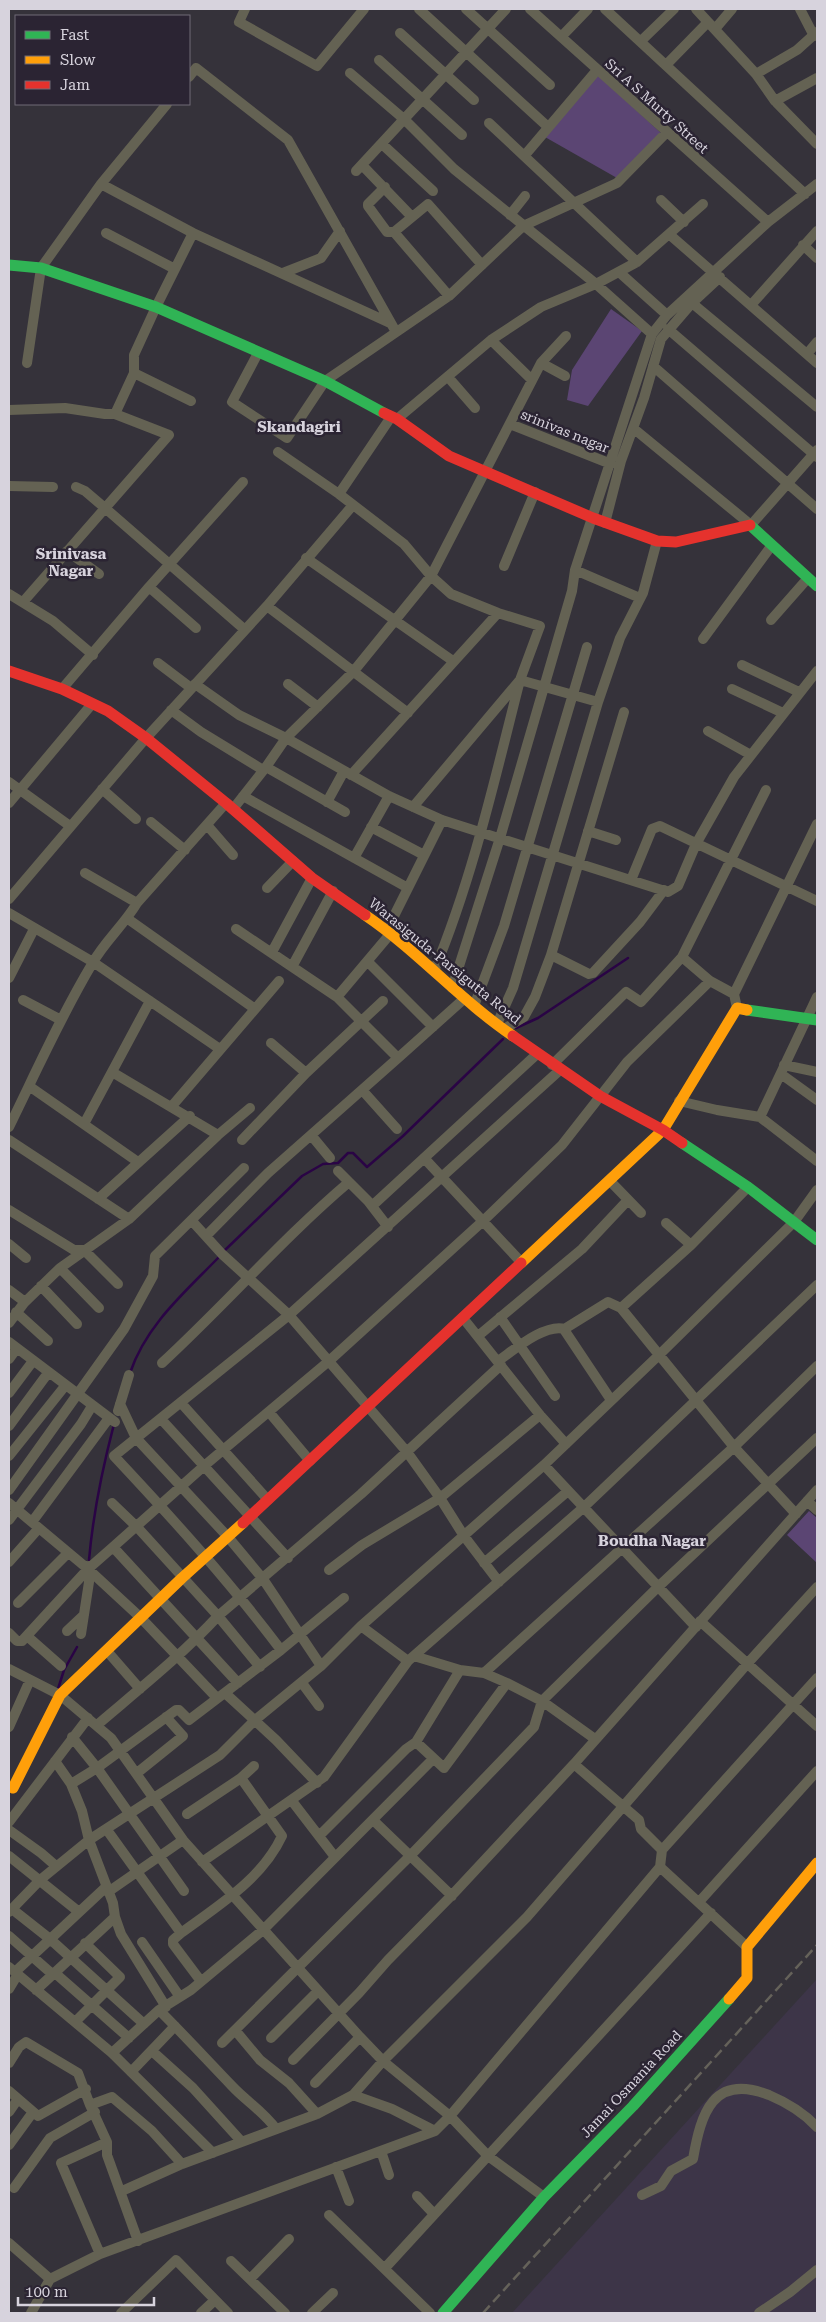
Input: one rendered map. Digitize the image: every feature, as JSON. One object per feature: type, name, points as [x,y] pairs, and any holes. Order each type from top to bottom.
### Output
[{"type":"street","points":[[245,9],[239,22],[317,66],[364,9]]},
{"type":"street","points":[[419,9],[548,127]]},
{"type":"street","points":[[466,9],[550,85]]},
{"type":"street","name":"Sri A S Murty Street","points":[[530,9],[666,133],[768,222]]},
{"type":"street","points":[[561,37],[588,9]]},
{"type":"street","points":[[607,9],[805,194]]},
{"type":"street","points":[[641,41],[674,9]]},
{"type":"street","points":[[696,9],[756,74],[776,101],[817,144]]},
{"type":"street","points":[[666,65],[732,9]]},
{"type":"street","points":[[756,74],[797,50],[816,34],[800,9]]},
{"type":"street","points":[[412,217],[385,188],[359,168],[488,28],[501,10]]},
{"type":"street","points":[[400,33],[474,100]]},
{"type":"street","points":[[380,60],[462,135]]},
{"type":"street","points":[[190,77],[196,68],[288,140],[396,332]]},
{"type":"street","points":[[525,155],[598,70]]},
{"type":"street","points":[[350,73],[404,120],[454,169],[596,284],[652,334]]},
{"type":"street","points":[[776,101],[817,78]]},
{"type":"street","points":[[27,363],[41,268],[101,184],[166,105]]},
{"type":"street","points":[[489,124],[525,155],[638,262]]},
{"type":"street","points":[[809,135],[817,128]]},
{"type":"street","points":[[258,353],[232,402],[287,438],[325,381],[449,296],[523,226],[575,204],[617,183],[666,133]]},
{"type":"street","points":[[382,144],[433,191]]},
{"type":"street","points":[[101,184],[193,233],[390,323]]},
{"type":"street","points":[[605,523],[621,461],[644,398],[661,340],[668,329],[717,274],[768,222],[817,184]]},
{"type":"street","points":[[385,188],[368,206],[387,232],[394,232],[428,204],[482,266]]},
{"type":"street","points":[[510,215],[525,196]]},
{"type":"street","points":[[661,200],[684,222]]},
{"type":"street","points":[[339,494],[394,418],[448,377],[491,340],[541,307],[596,284],[638,262],[703,204]]},
{"type":"street","points":[[751,305],[817,230]]},
{"type":"street","points":[[283,273],[321,258],[340,231]]},
{"type":"street","points":[[106,232],[175,269]]},
{"type":"street","points":[[394,232],[449,296]]},
{"type":"street","points":[[115,414],[134,373],[134,355],[193,233]]},
{"type":"street","points":[[670,235],[817,363]]},
{"type":"street","points":[[803,245],[817,258]]},
{"type":"street","points":[[9,265],[41,268],[156,307],[325,381],[394,418],[449,456],[592,518],[657,542],[676,542],[751,525],[816,454],[668,329]]},
{"type":"street","points":[[619,272],[667,316]]},
{"type":"street","points":[[452,988],[500,838],[572,591],[575,570],[652,334],[667,316],[717,274]]},
{"type":"street","points":[[692,303],[817,408]]},
{"type":"street","points":[[9,1127],[61,1020],[93,962],[128,919],[137,903],[204,827],[243,796],[265,769],[286,738],[353,672],[431,576],[541,363],[566,336]]},
{"type":"street","points":[[491,340],[532,380]]},
{"type":"street","points":[[807,354],[817,342]]},
{"type":"street","points":[[541,363],[565,376]]},
{"type":"street","points":[[652,366],[817,509]]},
{"type":"street","points":[[134,373],[191,401]]},
{"type":"street","points":[[448,377],[475,408]]},
{"type":"street","points":[[9,410],[65,408],[115,414],[170,435],[23,602]]},
{"type":"street","name":"srinivas nagar","points":[[510,424],[611,464]]},
{"type":"street","points":[[632,428],[639,431],[751,525],[817,586]]},
{"type":"street","points":[[278,452],[339,494],[404,544],[431,576],[451,594],[540,626],[520,680],[482,833],[454,921],[434,971]]},
{"type":"street","points":[[62,689],[149,587],[243,482]]},
{"type":"street","points":[[9,486],[54,487]]},
{"type":"street","points":[[76,487],[85,491],[244,629]]},
{"type":"street","points":[[504,566],[535,492]]},
{"type":"street","points":[[9,899],[146,738],[267,606],[353,505]]},
{"type":"street","points":[[501,1026],[598,702],[620,638],[640,598],[657,542]]},
{"type":"street","points":[[703,639],[772,545]]},
{"type":"street","points":[[67,551],[100,574]]},
{"type":"street","points":[[306,558],[453,661]]},
{"type":"street","points":[[575,570],[640,598]]},
{"type":"street","points":[[771,620],[808,578]]},
{"type":"street","points":[[149,587],[196,628]]},
{"type":"street","points":[[9,594],[53,621],[92,655]]},
{"type":"street","points":[[267,606],[408,713]]},
{"type":"street","points":[[327,802],[348,773],[408,713],[498,612]]},
{"type":"street","points":[[474,1006],[504,926],[586,647]]},
{"type":"street","points":[[158,663],[239,715],[286,738],[389,796],[413,807],[442,820],[578,861],[668,892],[678,886],[696,844],[734,777],[817,671]]},
{"type":"street","points":[[742,665],[799,692]]},
{"type":"street","name":"Warasiguda-Parsigutta Road","points":[[9,671],[62,689],[108,711],[146,738],[230,806],[312,878],[389,931],[464,998],[537,1054],[600,1096],[663,1130],[748,1187],[817,1240]]},
{"type":"street","points":[[520,680],[598,702]]},
{"type":"street","points":[[413,807],[520,680]]},
{"type":"street","points":[[288,684],[318,707]]},
{"type":"street","points":[[732,688],[783,713]]},
{"type":"street","points":[[9,803],[92,704]]},
{"type":"street","points":[[171,710],[265,769],[345,812]]},
{"type":"street","points":[[501,1026],[524,1017],[535,997],[551,956],[624,712]]},
{"type":"street","points":[[708,731],[751,755]]},
{"type":"street","points":[[9,782],[70,826]]},
{"type":"street","points":[[102,789],[136,819]]},
{"type":"street","points":[[281,1650],[240,1596],[207,1557],[114,1456],[182,1404],[290,1315],[388,1227],[442,1178],[556,1067],[626,992],[641,1002],[682,957],[766,790]]},
{"type":"street","points":[[243,796],[408,888]]},
{"type":"street","points":[[354,858],[389,796]]},
{"type":"street","points":[[337,997],[368,962],[389,931],[442,820]]},
{"type":"street","points":[[151,822],[185,850]]},
{"type":"street","points":[[29,1797],[11,1787],[60,1695],[182,1578],[369,1408],[521,1262],[663,1130],[737,1008],[734,994],[817,824]]},
{"type":"street","points":[[631,880],[654,827],[660,826],[817,901]]},
{"type":"street","points":[[204,827],[233,855]]},
{"type":"street","points":[[371,827],[424,855]]},
{"type":"street","points":[[588,831],[616,840]]},
{"type":"street","points":[[267,888],[292,860]]},
{"type":"street","points":[[85,872],[137,903]]},
{"type":"street","points":[[272,952],[312,878]]},
{"type":"street","points":[[551,956],[589,974],[593,973],[640,922],[664,890]]},
{"type":"street","points":[[293,965],[333,891]]},
{"type":"street","points":[[9,913],[93,962],[220,1049]]},
{"type":"street","points":[[128,919],[255,1009]]},
{"type":"street","points":[[9,978],[12,962],[34,929]]},
{"type":"street","points":[[236,929],[293,965],[337,997],[398,1058]]},
{"type":"street","points":[[682,957],[710,980],[734,994]]},
{"type":"street","points":[[368,962],[433,1027]]},
{"type":"street","points":[[9,1633],[20,1642],[27,1636],[89,1565],[137,1527],[204,1466],[329,1361],[483,1221],[562,1146],[627,1062],[710,980]]},
{"type":"street","points":[[172,1106],[279,981]]},
{"type":"street","points":[[760,1118],[782,1070],[812,1020],[817,997]]},
{"type":"street","points":[[206,1236],[268,1173],[464,998]]},
{"type":"street","points":[[23,1000],[61,1020]]},
{"type":"street","points":[[242,1140],[306,1073],[383,1000]]},
{"type":"street","points":[[84,1124],[150,1001]]},
{"type":"street","points":[[737,1008],[812,1020]]},
{"type":"street","points":[[271,1043],[306,1073]]},
{"type":"street","points":[[372,1206],[537,1054]]},
{"type":"street","points":[[782,1070],[817,1072]]},
{"type":"street","points":[[782,1070],[817,1100]]},
{"type":"street","points":[[112,1072],[190,1116],[218,1135]]},
{"type":"street","points":[[29,1086],[138,1162]]},
{"type":"street","points":[[362,1091],[397,1129]]},
{"type":"street","points":[[679,1101],[760,1118],[817,1161]]},
{"type":"street","points":[[9,1323],[25,1302],[60,1268],[129,1220],[218,1135],[250,1108]]},
{"type":"street","points":[[98,1199],[190,1116]]},
{"type":"street","points":[[311,1135],[330,1158]]},
{"type":"street","points":[[9,1140],[129,1220]]},
{"type":"street","points":[[424,1158],[521,1262]]},
{"type":"street","points":[[9,1490],[124,1329],[153,1276],[155,1256],[244,1168]]},
{"type":"street","points":[[338,1171],[372,1206],[388,1227]]},
{"type":"street","points":[[610,1181],[641,1213]]},
{"type":"street","points":[[162,1363],[249,1278],[273,1250],[349,1182]]},
{"type":"street","points":[[621,1308],[690,1245],[748,1187]]},
{"type":"street","points":[[144,2024],[50,1939],[10,1910],[40,1880],[89,1840],[220,1755],[254,1721],[302,1683],[362,1626],[544,1465],[658,1356],[794,1222],[817,1190]]},
{"type":"street","points":[[478,1336],[582,1249],[628,1200]]},
{"type":"street","points":[[10,1212],[74,1250],[84,1250],[118,1284]]},
{"type":"street","points":[[192,1221],[249,1278],[290,1315],[407,1452],[464,1536],[499,1582]]},
{"type":"street","points":[[666,1223],[690,1245]]},
{"type":"street","points":[[9,1244],[26,1258]]},
{"type":"street","points":[[60,1268],[99,1308]]},
{"type":"street","points":[[41,1286],[77,1324]]},
{"type":"street","points":[[202,1862],[317,1784],[411,1658],[584,1507],[697,1402],[817,1286]]},
{"type":"street","points":[[9,1290],[25,1302]]},
{"type":"street","points":[[97,1726],[198,1638],[240,1596],[288,1558],[407,1452],[500,1363],[521,1346],[547,1330],[558,1327],[565,1329],[608,1302],[621,1308],[658,1356],[734,1447],[768,1486],[796,1514]]},
{"type":"street","points":[[16,1312],[48,1341]]},
{"type":"street","points":[[500,1317],[555,1396]]},
{"type":"street","points":[[463,1318],[540,1415],[566,1444]]},
{"type":"street","points":[[565,1329],[565,1333],[611,1400]]},
{"type":"street","points":[[9,1359],[13,1345],[92,1406],[114,1419]]},
{"type":"street","points":[[9,1393],[33,1361]]},
{"type":"street","points":[[484,1673],[734,1447],[817,1366]]},
{"type":"street","points":[[9,1426],[48,1373]]},
{"type":"street","points":[[9,1562],[114,1419],[129,1375]]},
{"type":"street","points":[[9,1456],[65,1386]]},
{"type":"street","points":[[120,1404],[136,1438],[228,1537],[263,1579],[280,1608],[301,1635],[321,1666]]},
{"type":"street","points":[[182,1404],[222,1451],[268,1500]]},
{"type":"street","points":[[9,1520],[12,1506],[81,1424],[92,1406]]},
{"type":"street","points":[[269,1412],[310,1461]]},
{"type":"street","points":[[329,1570],[362,1545],[440,1498],[540,1415]]},
{"type":"street","points":[[161,1419],[288,1558]]},
{"type":"street","points":[[222,2043],[409,1857],[534,1727],[542,1701],[817,1438]]},
{"type":"street","points":[[544,1465],[623,1548],[658,1588],[817,1726]]},
{"type":"street","points":[[294,2060],[388,1960],[452,1896],[574,1764],[817,1490]]},
{"type":"street","points":[[484,1563],[568,1491]]},
{"type":"street","points":[[807,1501],[817,1510]]},
{"type":"street","points":[[112,1503],[137,1527],[218,1616],[260,1667]]},
{"type":"street","points":[[12,1506],[68,1553],[89,1565],[178,1656],[221,1696],[276,1740],[317,1784]]},
{"type":"street","points":[[113,1547],[162,1598],[238,1683]]},
{"type":"street","points":[[18,1603],[68,1553]]},
{"type":"street","points":[[81,1634],[89,1582],[89,1565]]},
{"type":"street","points":[[122,2192],[182,2164],[317,2114],[353,2095],[383,2061],[527,1917],[747,1664],[817,1587]]},
{"type":"street","points":[[71,1784],[98,1768],[178,1709],[189,1720],[301,1635],[344,1598]]},
{"type":"street","points":[[67,1631],[84,1616]]},
{"type":"street","points":[[362,1626],[411,1658],[460,1670],[484,1673],[507,1683],[542,1701],[595,1740]]},
{"type":"street","points":[[27,1636],[61,1666]]},
{"type":"street","points":[[107,1651],[140,1688]]},
{"type":"street","points":[[9,1669],[60,1695],[110,1738],[137,1773],[183,1840],[202,1862],[214,1872],[338,2014],[383,2061],[450,2116],[488,2156],[544,2197]]},
{"type":"street","points":[[319,1836],[406,1749],[416,1742],[460,1670]]},
{"type":"street","points":[[31,2313],[50,2279],[100,2254],[435,2131],[450,2116],[660,1867],[662,1850],[817,1678]]},
{"type":"street","points":[[9,1727],[13,1708],[30,1680]]},
{"type":"street","points":[[302,1683],[319,1706]]},
{"type":"street","points":[[416,1742],[444,1768],[507,1683]]},
{"type":"street","points":[[137,1773],[183,1736],[166,1717]]},
{"type":"street","points":[[10,1819],[29,1797],[88,1718]]},
{"type":"street","points":[[72,1737],[98,1768],[129,1815],[184,1891]]},
{"type":"street","points":[[112,2053],[162,2008],[180,1997],[263,1930],[433,1759]]},
{"type":"street","points":[[55,1761],[71,1784],[82,1810],[89,1840],[113,1903],[115,1917],[121,1934],[162,2008],[175,2026],[232,2086],[268,2118],[276,2129]]},
{"type":"street","points":[[574,1764],[639,1820],[641,1830],[662,1850]]},
{"type":"street","points":[[187,1814],[241,1778],[254,1766]]},
{"type":"street","points":[[699,1902],[817,1771]]},
{"type":"street","points":[[200,1980],[173,1944],[173,1940],[233,1895],[258,1873],[278,1846],[282,1836],[241,1778]]},
{"type":"street","points":[[292,1801],[335,1857]]},
{"type":"street","points":[[372,1820],[452,1896]]},
{"type":"street","points":[[9,1830],[56,1866]]},
{"type":"street","points":[[107,1830],[181,1933]]},
{"type":"street","points":[[9,1989],[14,1971],[79,1912],[107,1890],[138,1872],[183,1840]]},
{"type":"street","points":[[9,1856],[79,1912]]},
{"type":"street","points":[[660,1867],[747,1947],[817,1863]]},
{"type":"street","points":[[385,2268],[711,1913]]},
{"type":"street","points":[[36,1990],[115,1917]]},
{"type":"street","points":[[9,1936],[51,1973],[55,1973],[129,2038]]},
{"type":"street","points":[[142,1942],[180,1997]]},
{"type":"street","points":[[75,2022],[120,1977],[85,1943]]},
{"type":"street","name":"Jamai Osmania Road","points":[[443,2313],[544,2197],[633,2106],[748,1978],[747,1947]]},
{"type":"street","points":[[14,1971],[112,2053],[213,2153]]},
{"type":"street","points":[[271,2038],[318,1990]]},
{"type":"street","points":[[131,2072],[175,2026]]},
{"type":"street","points":[[235,2030],[260,2060],[289,2083],[317,2114]]},
{"type":"street","points":[[315,2082],[360,2037]]},
{"type":"street","points":[[9,2063],[20,2047],[26,2042],[78,2073],[107,2142],[107,2156],[122,2192],[138,2241]]},
{"type":"street","points":[[152,2051],[193,2088],[241,2141]]},
{"type":"street","points":[[642,2196],[661,2186],[671,2171],[692,2160],[698,2131],[708,2109],[717,2096],[730,2089],[742,2088],[760,2092],[783,2101],[803,2113],[817,2127]]},
{"type":"street","points":[[9,2091],[38,2116],[86,2089]]},
{"type":"street","points":[[353,2095],[392,2108],[435,2131]]},
{"type":"street","points":[[14,2188],[50,2138],[112,2097],[152,2131],[182,2164]]},
{"type":"street","points":[[9,2112],[18,2099]]},
{"type":"street","points":[[9,2145],[33,2112]]},
{"type":"street","points":[[100,2254],[61,2163],[107,2142]]},
{"type":"street","points":[[381,2150],[389,2175]]},
{"type":"street","points":[[336,2167],[349,2201]]},
{"type":"street","points":[[417,2196],[434,2214]]},
{"type":"street","points":[[329,2215],[430,2313]]},
{"type":"street","points":[[250,2279],[289,2239]]},
{"type":"street","points":[[9,2242],[50,2279]]},
{"type":"street","points":[[121,2313],[176,2260],[228,2313]]},
{"type":"street","points":[[230,2261],[285,2313]]},
{"type":"street","points":[[759,2313],[790,2292],[817,2270]]},
{"type":"street","points":[[312,2313],[333,2293]]},
{"type":"street","points":[[201,2313],[214,2300]]},
{"type":"shaded area","points":[[598,75],[661,133],[617,178],[545,137]]},
{"type":"shaded area","points":[[611,309],[642,331],[588,406],[567,400],[572,370]]},
{"type":"shaded area","points":[[809,1511],[817,1518],[817,1563],[787,1535]]},
{"type":"shaded area","points":[[817,1979],[817,2313],[512,2313]]},
{"type":"waterway","points":[[516,1028],[538,1018],[628,958]]},
{"type":"waterway","points":[[224,1251],[302,1176],[323,1164],[338,1163],[348,1153],[353,1153],[367,1167],[403,1136],[503,1039]]},
{"type":"waterway","points":[[130,1373],[137,1356],[156,1324],[180,1296],[219,1257]]},
{"type":"waterway","points":[[89,1560],[99,1492],[114,1424]]},
{"type":"waterway","points":[[58,1689],[64,1670],[77,1647]]},
{"type":"railway","points":[[483,2313],[817,1945]]},
{"type":"traffic: fast","points":[[9,265],[41,268],[156,307],[325,381],[384,413]]},
{"type":"traffic: fast","points":[[750,525],[817,586]]},
{"type":"traffic: fast","points":[[747,1010],[817,1020]]},
{"type":"traffic: fast","points":[[682,1143],[748,1187],[817,1240]]},
{"type":"traffic: fast","points":[[443,2313],[544,2197],[633,2106],[729,1999]]},
{"type":"traffic: slow","points":[[365,915],[403,944],[475,1007],[513,1036]]},
{"type":"traffic: slow","points":[[521,1263],[663,1130],[737,1008],[747,1010]]},
{"type":"traffic: slow","points":[[13,1788],[60,1695],[182,1578],[243,1523]]},
{"type":"traffic: slow","points":[[729,1999],[747,1978],[747,1947],[817,1863]]},
{"type":"traffic: jam","points":[[384,413],[397,419],[449,456],[593,518],[657,541],[676,542],[750,525]]},
{"type":"traffic: jam","points":[[9,671],[62,689],[108,711],[146,738],[226,803],[312,878],[365,915]]},
{"type":"traffic: jam","points":[[513,1036],[600,1096],[663,1130],[682,1143]]},
{"type":"traffic: jam","points":[[243,1523],[521,1263]]},
{"type":"district","name":"Skandagiri","points":[[299,427]]},
{"type":"district","name":"Srinivasa Nagar","points":[[71,562]]},
{"type":"district","name":"Boudha Nagar","points":[[652,1541]]}]
